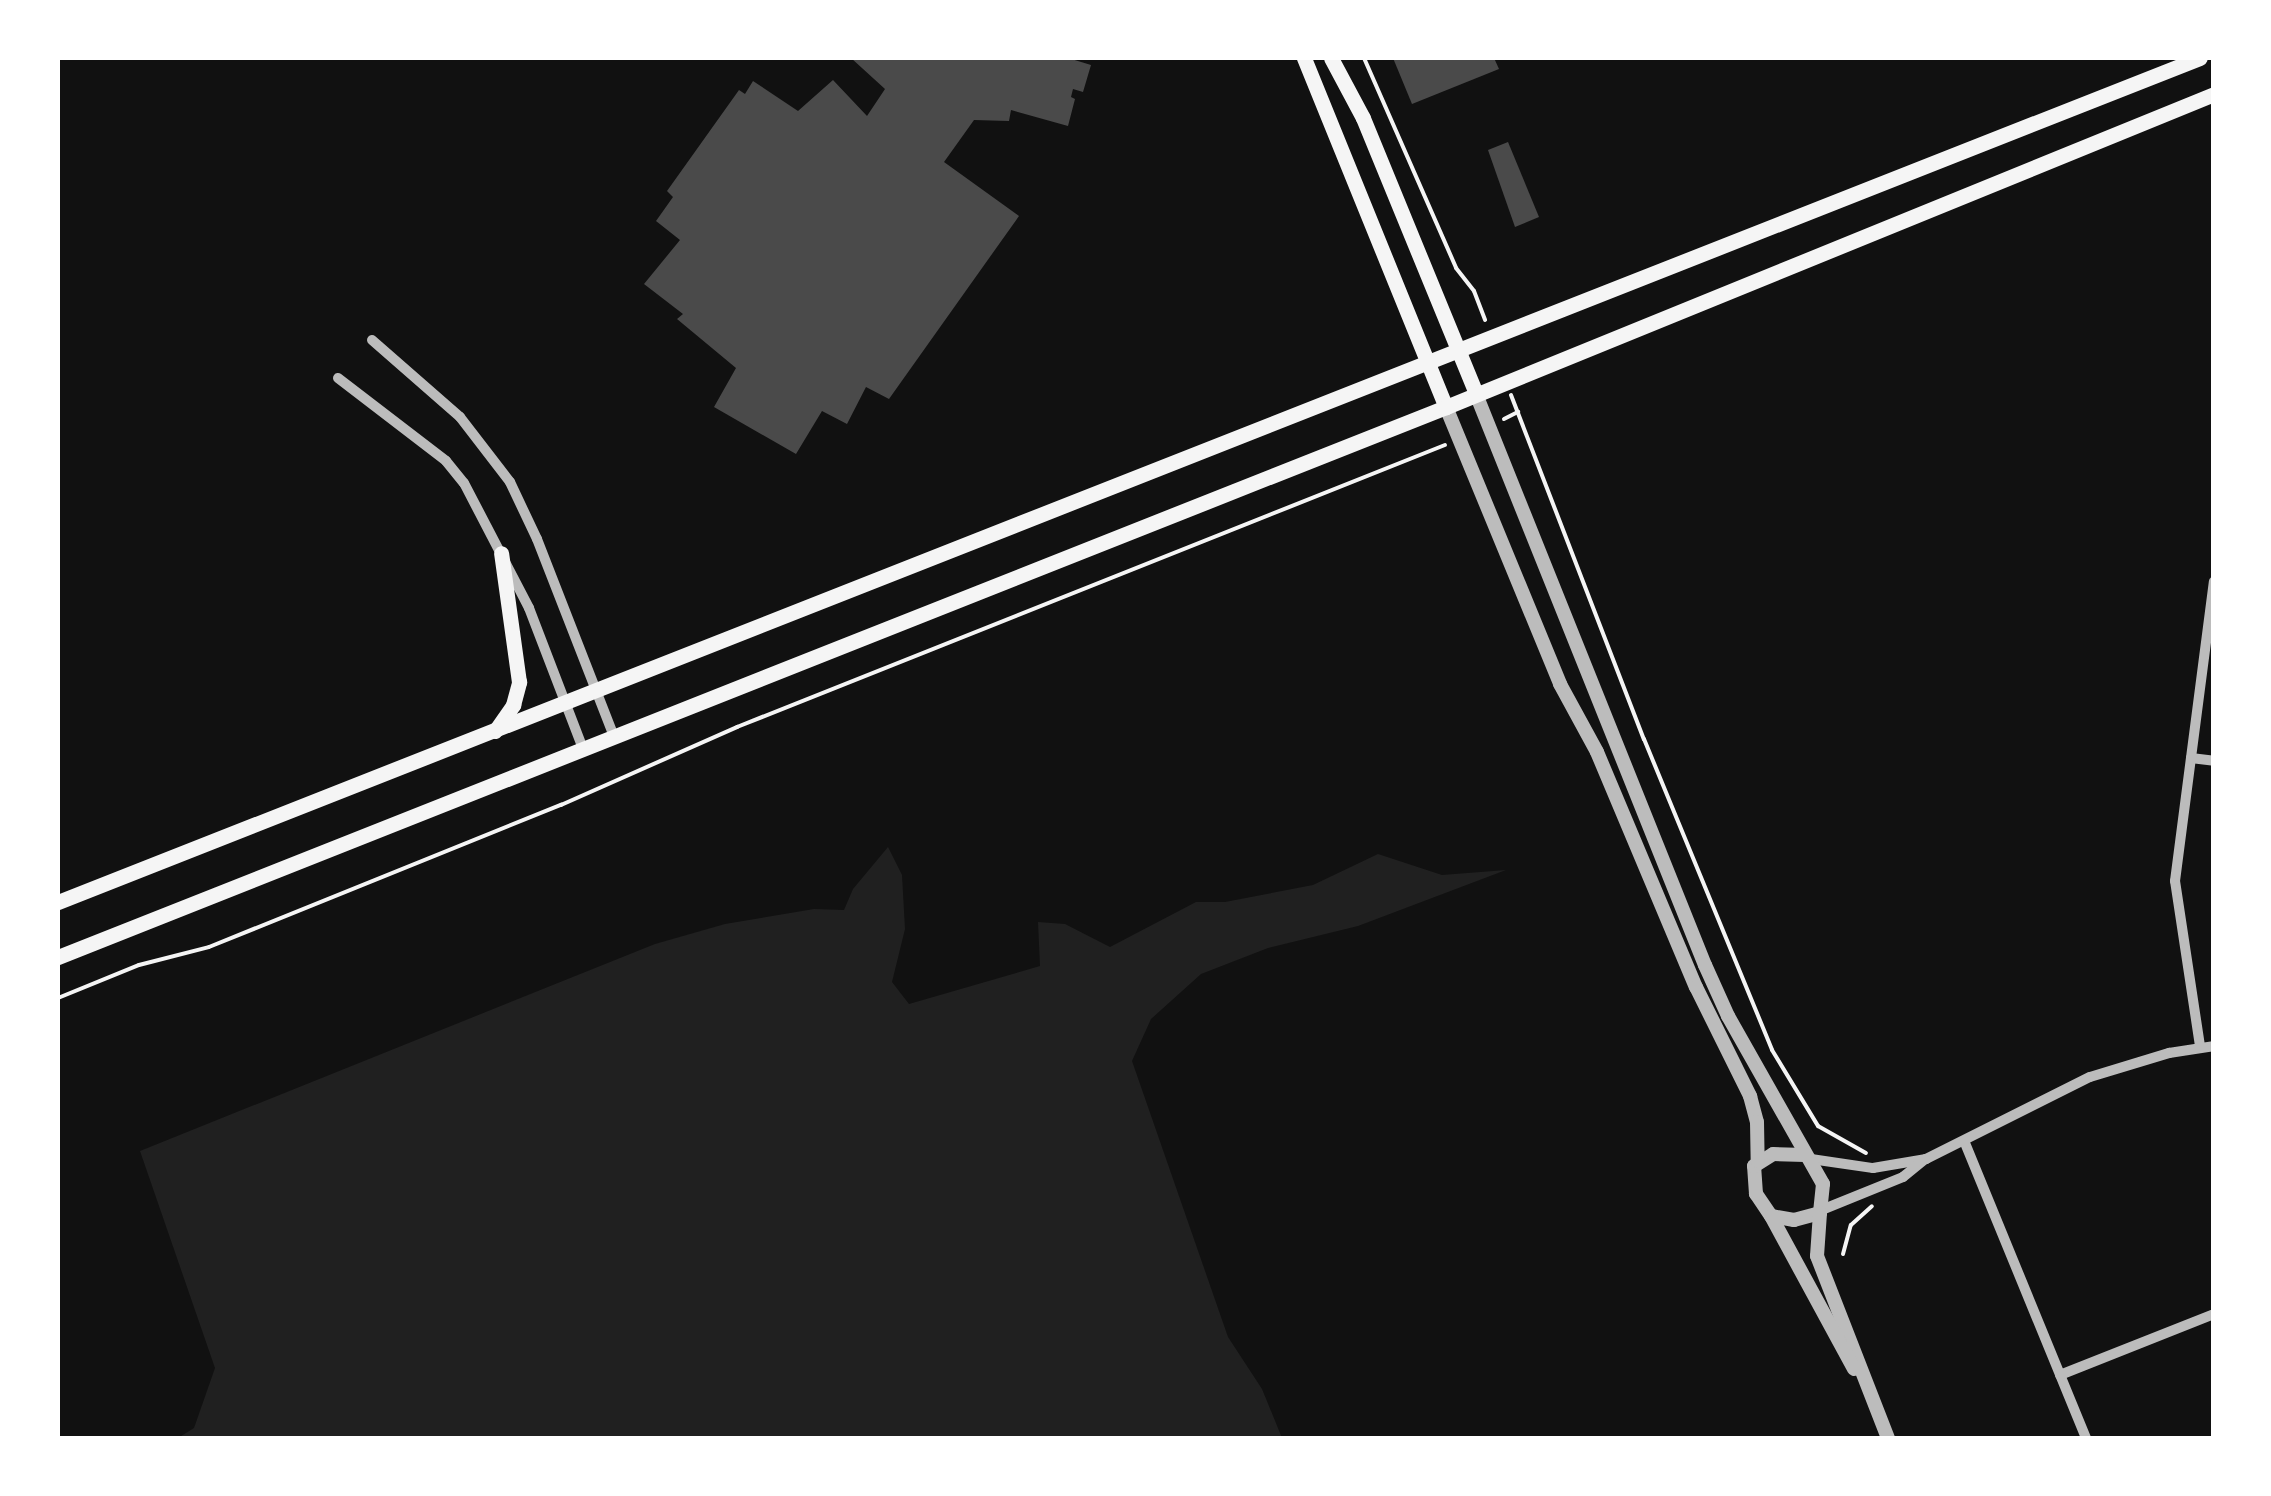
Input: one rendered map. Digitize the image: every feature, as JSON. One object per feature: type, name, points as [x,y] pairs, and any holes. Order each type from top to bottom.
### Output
[{"type":"main road","points":[[1304,58],[1446,407]]},
{"type":"main road","points":[[1331,58],[1363,118],[1476,394]]},
{"type":"main road","points":[[58,902],[2200,58]]},
{"type":"main road","points":[[58,957],[1446,407],[2214,94]]},
{"type":"main road","points":[[495,731],[513,705],[519,682],[501,553]]},
{"type":"street","points":[[372,340],[460,417],[510,482],[614,737]]},
{"type":"street","points":[[338,378],[446,461],[484,515],[529,608],[583,749]]},
{"type":"street","points":[[1476,394],[1705,965],[1823,1184],[1817,1256],[1886,1433]]},
{"type":"street","points":[[1446,407],[1560,684],[1597,752],[1696,988],[1750,1096],[1757,1122],[1758,1161],[1753,1183],[1886,1433]]},
{"type":"street","points":[[2200,1046],[2175,882],[2214,582]]},
{"type":"street","points":[[2191,758],[2214,760]]},
{"type":"street","points":[[1758,1161],[1782,1152],[1873,1168],[1926,1158],[1965,1143],[2090,1078],[2200,1046],[2214,1046]]},
{"type":"street","points":[[1965,1143],[2086,1438]]},
{"type":"street","points":[[1771,1216],[1794,1220],[1822,1210],[1903,1177],[1926,1158]]},
{"type":"street","points":[[2060,1375],[2214,1314]]},
{"type":"path","points":[[1364,58],[1456,268],[1474,291],[1490,336]]},
{"type":"path","points":[[1506,381],[1644,738],[1772,1050],[1806,1112],[1829,1134],[1861,1146],[1865,1161]]},
{"type":"path","points":[[1488,426],[1518,412]]},
{"type":"path","points":[[58,998],[139,966],[209,948],[736,727],[1460,439]]},
{"type":"path","points":[[1843,1254],[1851,1225],[1872,1208],[1870,1196]]},
{"type":"shaded area","points":[[888,847],[902,875],[905,929],[892,982],[909,1004],[1040,966],[1038,922],[1065,924],[1110,947],[1196,902],[1225,902],[1313,885],[1378,854],[1442,875],[1506,870],[1358,926],[1268,948],[1201,974],[1151,1019],[1132,1061],[1228,1337],[1262,1389],[1282,1438],[178,1438],[194,1428],[215,1368],[140,1151],[655,944],[725,924],[814,909],[844,910],[853,889]]},
{"type":"building","points":[[851,58],[1068,58],[1091,65],[1083,92],[1073,89],[1071,97],[1075,99],[1068,126],[1011,110],[1009,121],[974,120],[944,162],[1019,216],[889,399],[866,387],[847,424],[822,411],[796,454],[714,407],[736,368],[677,319],[683,314],[644,284],[680,240],[656,221],[673,197],[667,191],[739,90],[745,94],[753,81],[798,111],[833,80],[867,116],[885,89]]},
{"type":"building","points":[[1393,58],[1494,58],[1499,69],[1412,104]]},
{"type":"building","points":[[1508,142],[1539,217],[1515,227],[1488,150]]}]
